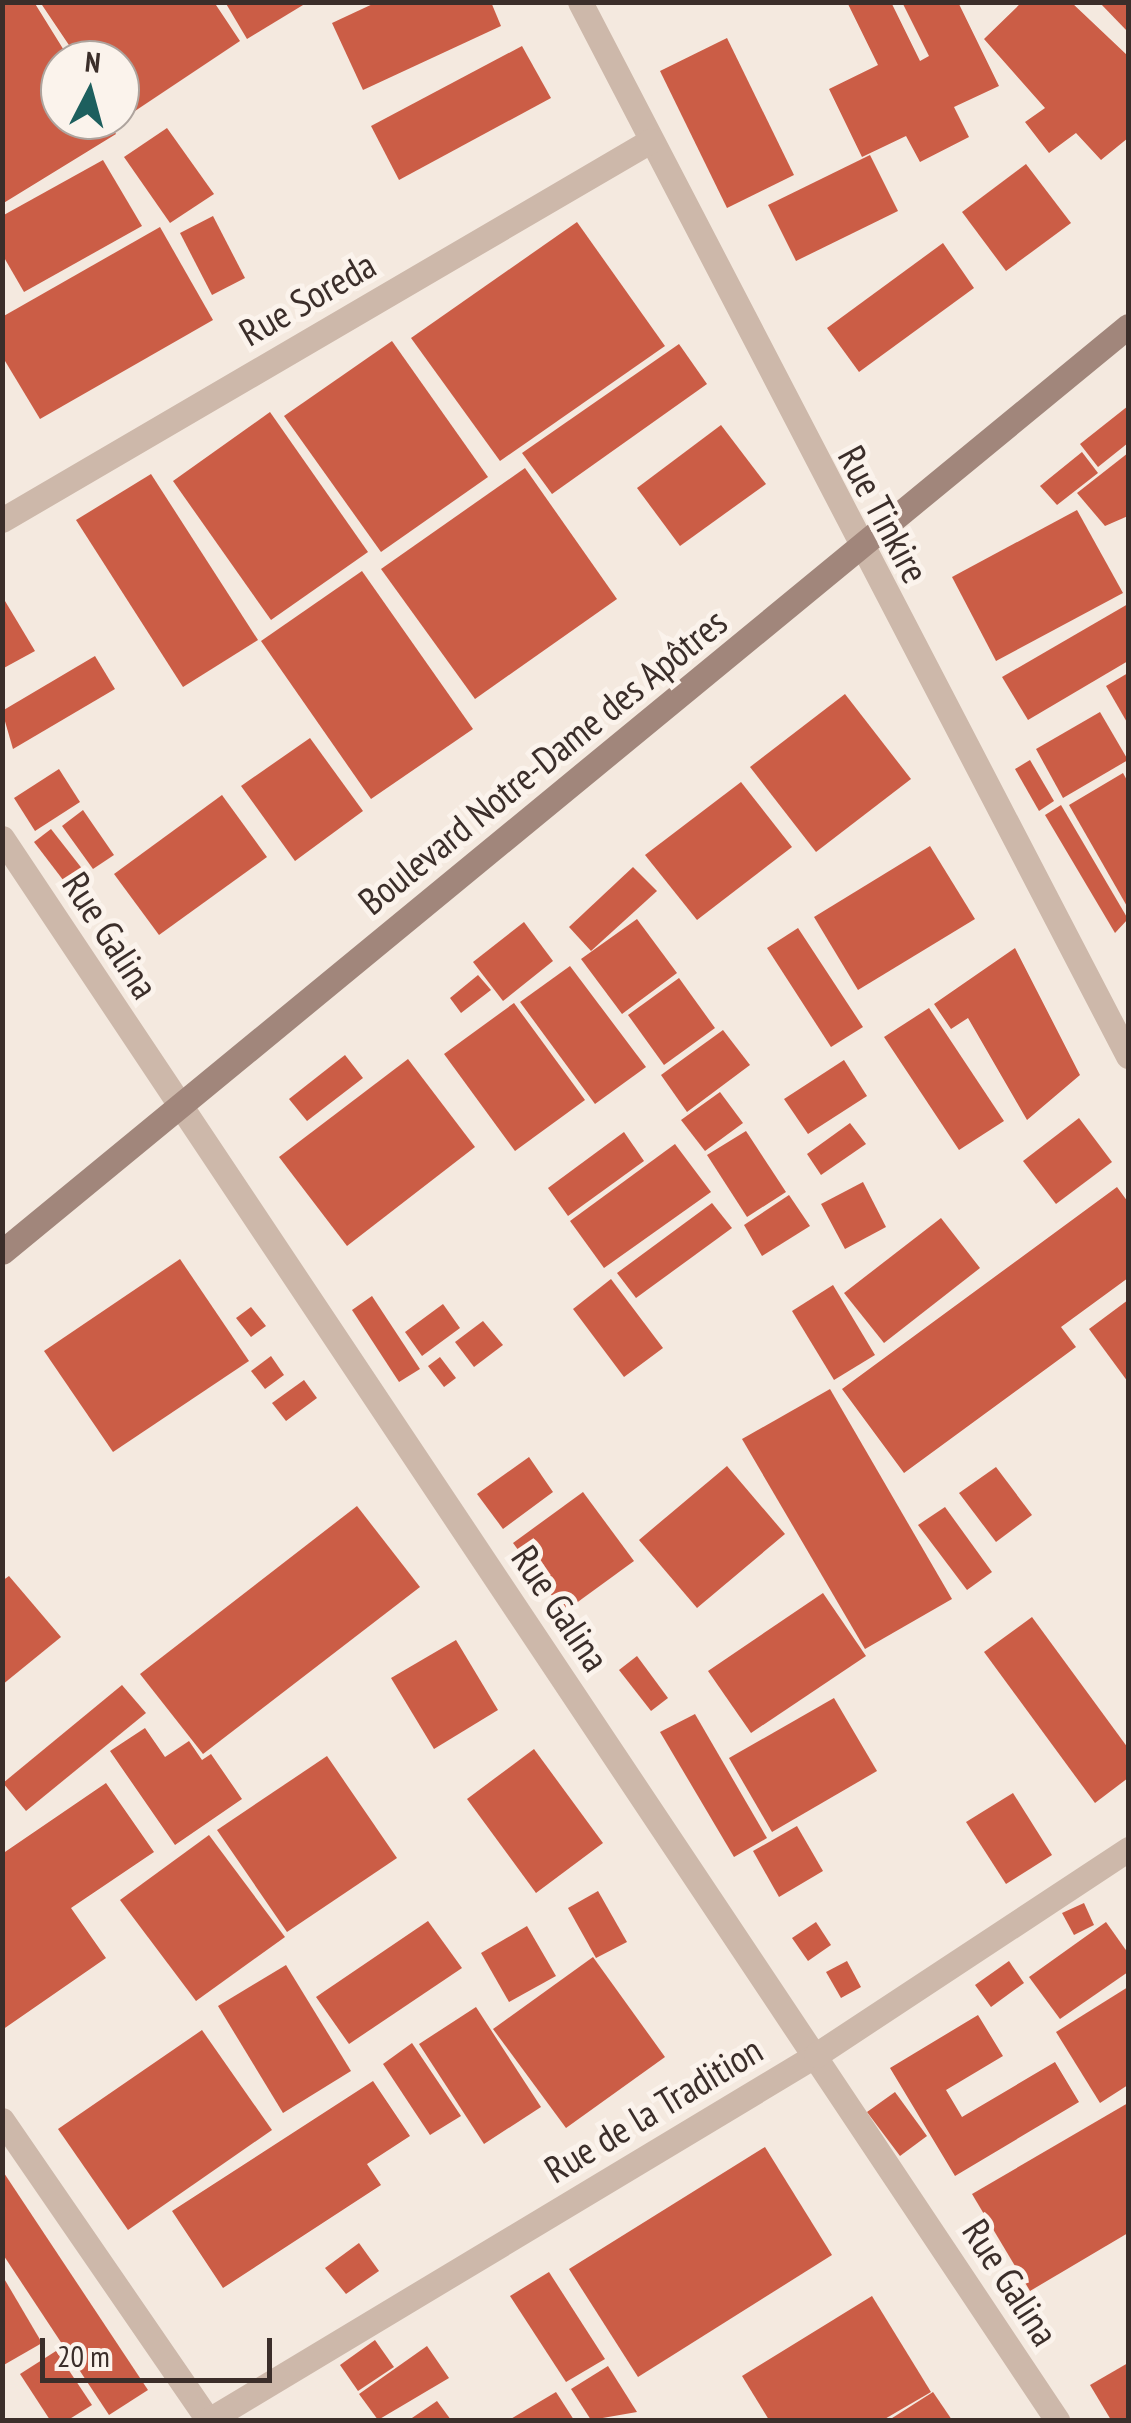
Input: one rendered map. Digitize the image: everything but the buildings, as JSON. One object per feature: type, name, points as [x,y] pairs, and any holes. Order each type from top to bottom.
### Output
[{"type":"street","name":"Rue Tinkire","points":[[580,2],[860,550],[1120,1018],[1128,1056]]},
{"type":"street","name":"Rue Soreda","points":[[2,520],[650,141]]},
{"type":"street","name":"Boulevard Notre-Dame des Apôtres","points":[[2,1252],[1128,326]]},
{"type":"street","name":"Rue Galina","points":[[2,838],[1057,2420]]},
{"type":"street","name":"Rue de la Tradition","points":[[208,2420],[816,2055],[1128,1849]]},
{"type":"street","points":[[2,2120],[208,2420]]}]
